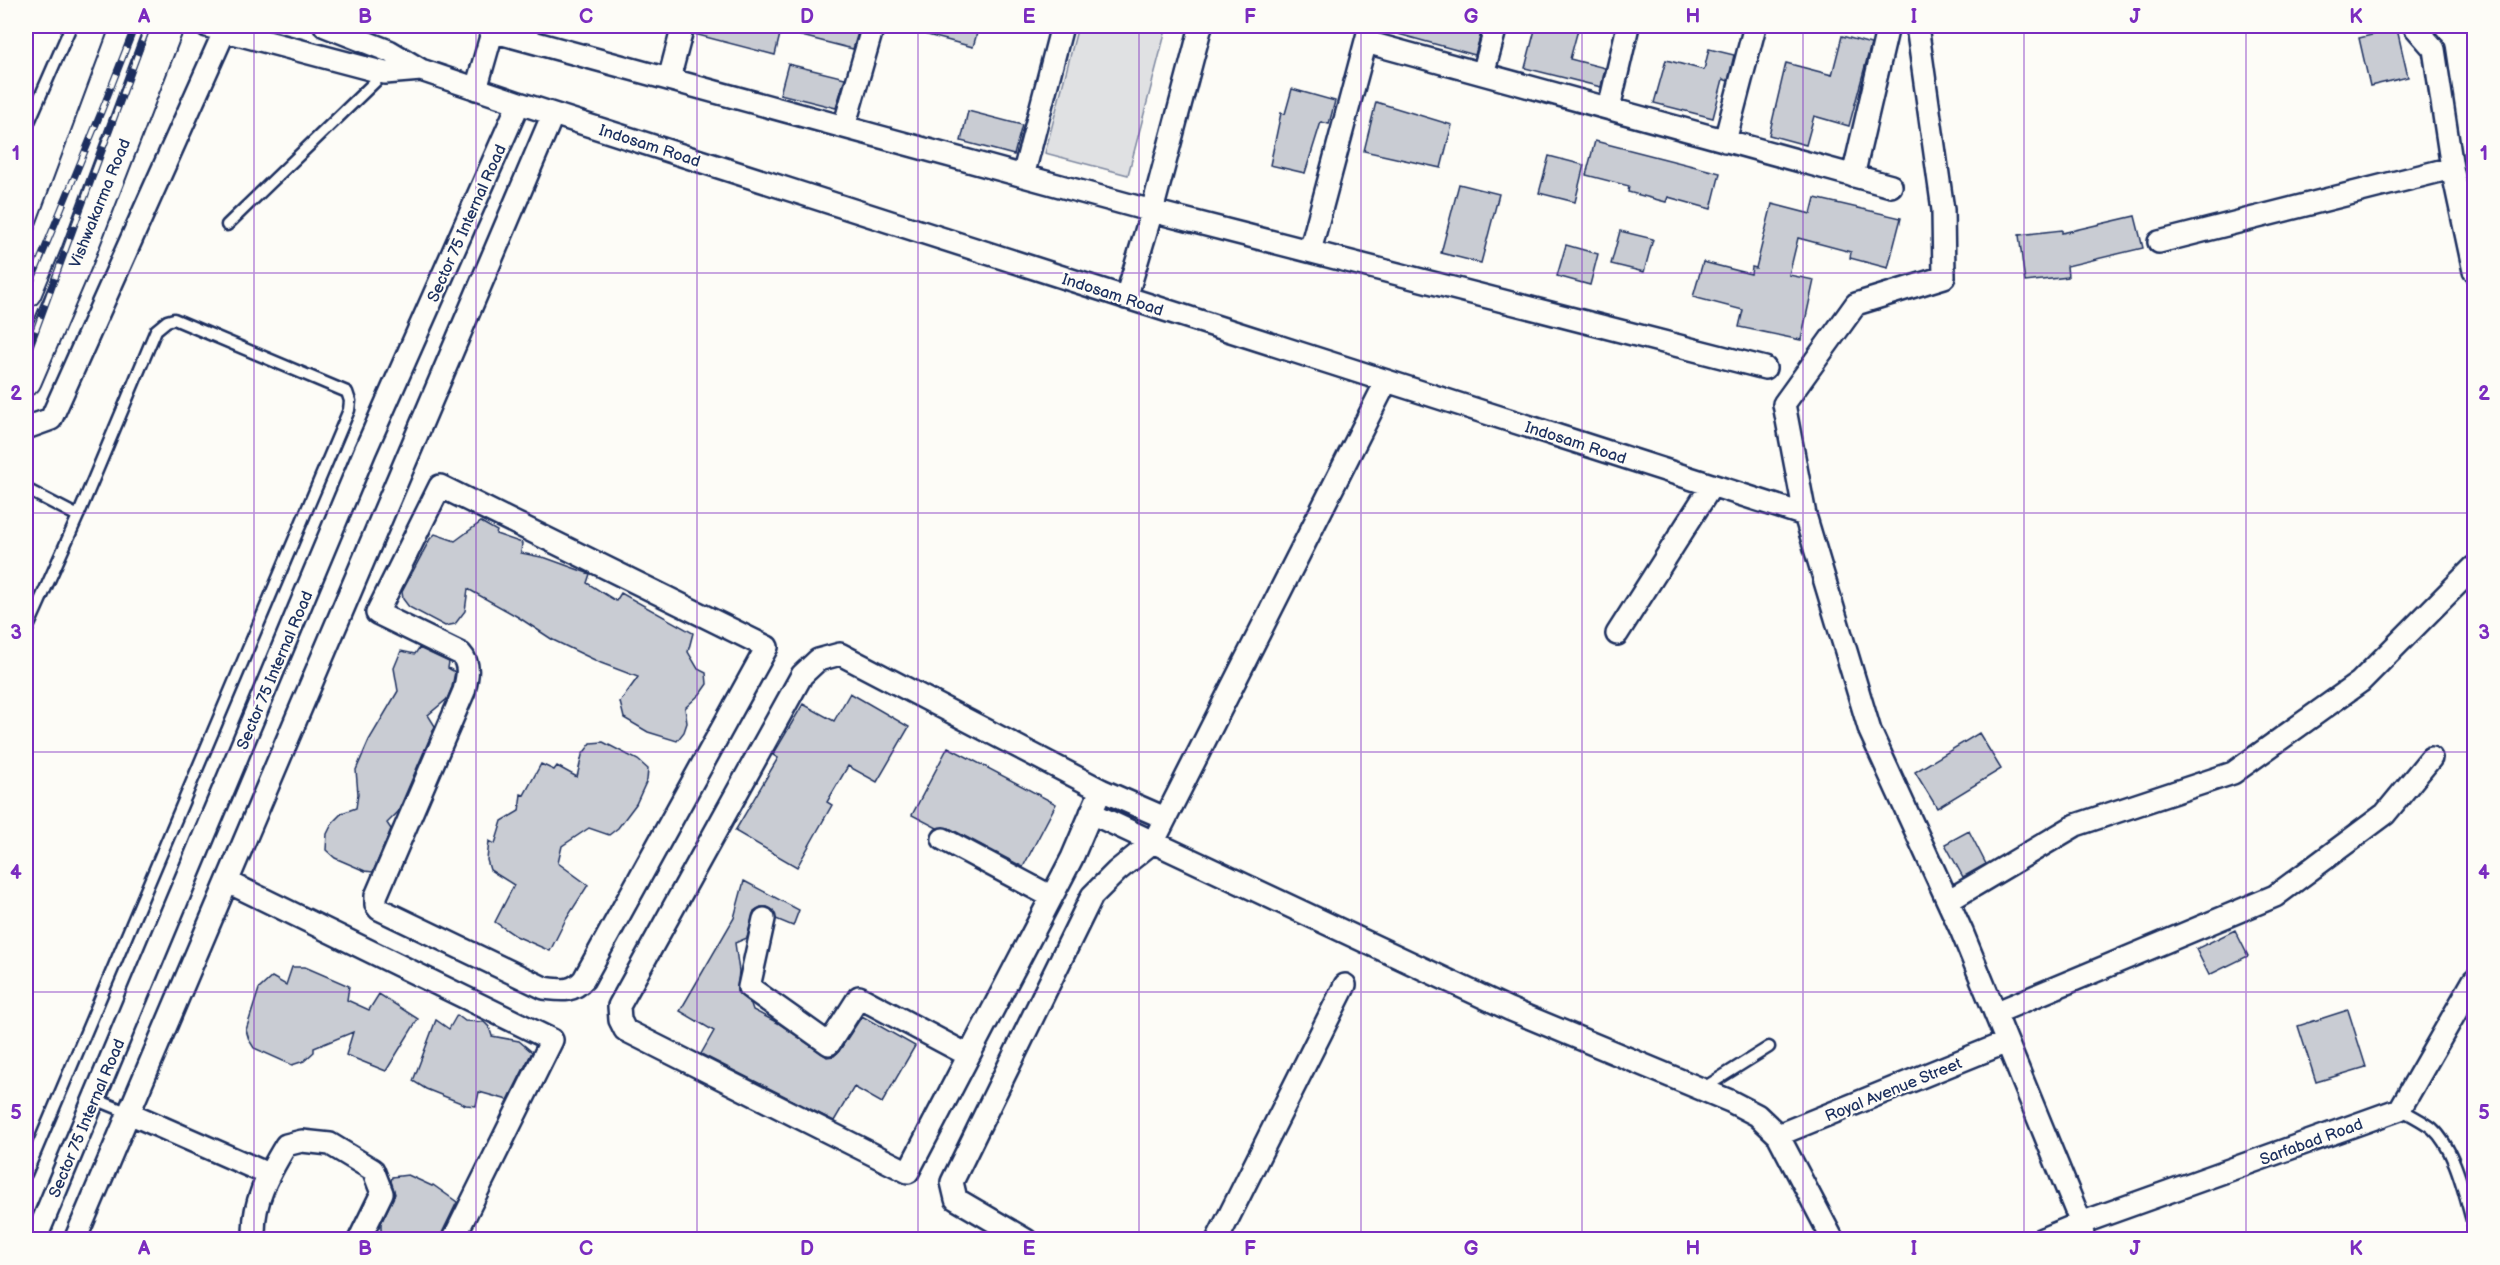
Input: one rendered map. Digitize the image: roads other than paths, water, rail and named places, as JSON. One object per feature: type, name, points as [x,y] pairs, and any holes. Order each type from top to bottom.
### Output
[{"type":"main road","name":"Vishwakarma Road","points":[[26,292],[51,233],[127,26]]},
{"type":"main road","name":"Vishwakarma Road","points":[[26,380],[81,250],[168,26]]},
{"type":"street","name":"Indosam Road","points":[[325,26],[389,51],[421,70],[476,89],[1806,515]]},
{"type":"street","points":[[669,79],[683,26]]},
{"type":"street","points":[[844,127],[873,26]]},
{"type":"street","points":[[1023,176],[1062,26]]},
{"type":"street","points":[[1126,298],[1152,211],[1201,26]]},
{"type":"street","points":[[1483,74],[1496,26]]},
{"type":"street","points":[[1609,108],[1628,26]]},
{"type":"street","points":[[1725,141],[1755,26]]},
{"type":"street","points":[[1853,176],[1888,26]]},
{"type":"street","points":[[1917,26],[1943,210],[1944,277],[1856,304],[1784,404],[1806,515],[1870,731],[1948,901],[2083,1231]]},
{"type":"street","points":[[2414,26],[2434,49],[2452,168],[2475,271]]},
{"type":"street","name":"Indosam Road","points":[[216,28],[384,72],[421,70]]},
{"type":"street","points":[[26,428],[51,419],[216,28]]},
{"type":"street","points":[[476,89],[493,28],[669,79],[1152,211],[1765,368]]},
{"type":"street","points":[[1310,251],[1368,34],[1483,74],[1891,186]]},
{"type":"street","name":"Sector 75 Internal Road","points":[[35,1239],[365,451],[519,103]]},
{"type":"street","points":[[75,1239],[553,114]]},
{"type":"street","points":[[2159,242],[2452,168]]},
{"type":"street","points":[[1026,1239],[956,1198],[952,1182],[1092,896],[1117,871],[1154,841],[1386,382]]},
{"type":"street","points":[[1617,634],[1712,485]]},
{"type":"street","points":[[345,600],[461,654],[466,659],[468,672],[464,691],[376,896],[376,905],[379,909],[544,988],[568,990],[576,988],[584,979],[767,647],[440,486],[377,613]]},
{"type":"street","points":[[1948,901],[2076,825],[2233,773],[2360,682],[2475,567]]},
{"type":"street","points":[[1101,790],[1072,858],[1050,896],[908,1172],[625,1030],[620,1020],[619,1006],[802,675],[818,660],[840,654],[1101,790],[1165,818]]},
{"type":"street","points":[[1995,1013],[2275,896],[2385,814],[2431,758]]},
{"type":"street","points":[[1091,813],[1509,1009],[1701,1089],[1757,1115],[1778,1136],[1833,1239]]},
{"type":"street","points":[[943,839],[1050,896]]},
{"type":"street","points":[[228,882],[552,1040],[453,1239]]},
{"type":"street","points":[[764,919],[749,987],[829,1044],[859,997],[968,1054]]},
{"type":"street","points":[[2400,1109],[2475,980]]},
{"type":"street","points":[[1217,1239],[1345,985]]},
{"type":"street","name":"Royal Avenue Street","points":[[1778,1136],[2007,1042]]},
{"type":"street","name":"Sarfabad Road","points":[[2040,1239],[2083,1231],[2400,1109]]},
{"type":"street","points":[[129,1113],[268,1174]]},
{"type":"street","points":[[255,1239],[253,1223],[268,1174],[286,1145],[302,1141],[330,1144],[373,1170],[382,1193],[359,1239]]},
{"type":"lane","points":[[26,129],[70,26]]},
{"type":"lane","points":[[227,225],[384,72]]},
{"type":"lane","points":[[26,632],[78,516],[156,330],[167,321],[174,319],[347,392],[350,401],[344,422],[26,1174]]},
{"type":"lane","points":[[26,489],[78,516]]},
{"type":"lane","points":[[1701,1089],[1769,1047]]},
{"type":"lane","points":[[95,1099],[129,1113]]},
{"type":"lane","points":[[2400,1109],[2432,1128],[2442,1139],[2451,1156],[2475,1227]]},
{"type":"railway","points":[[26,294],[135,26]]},
{"type":"railway","points":[[26,357],[148,26]]}]
